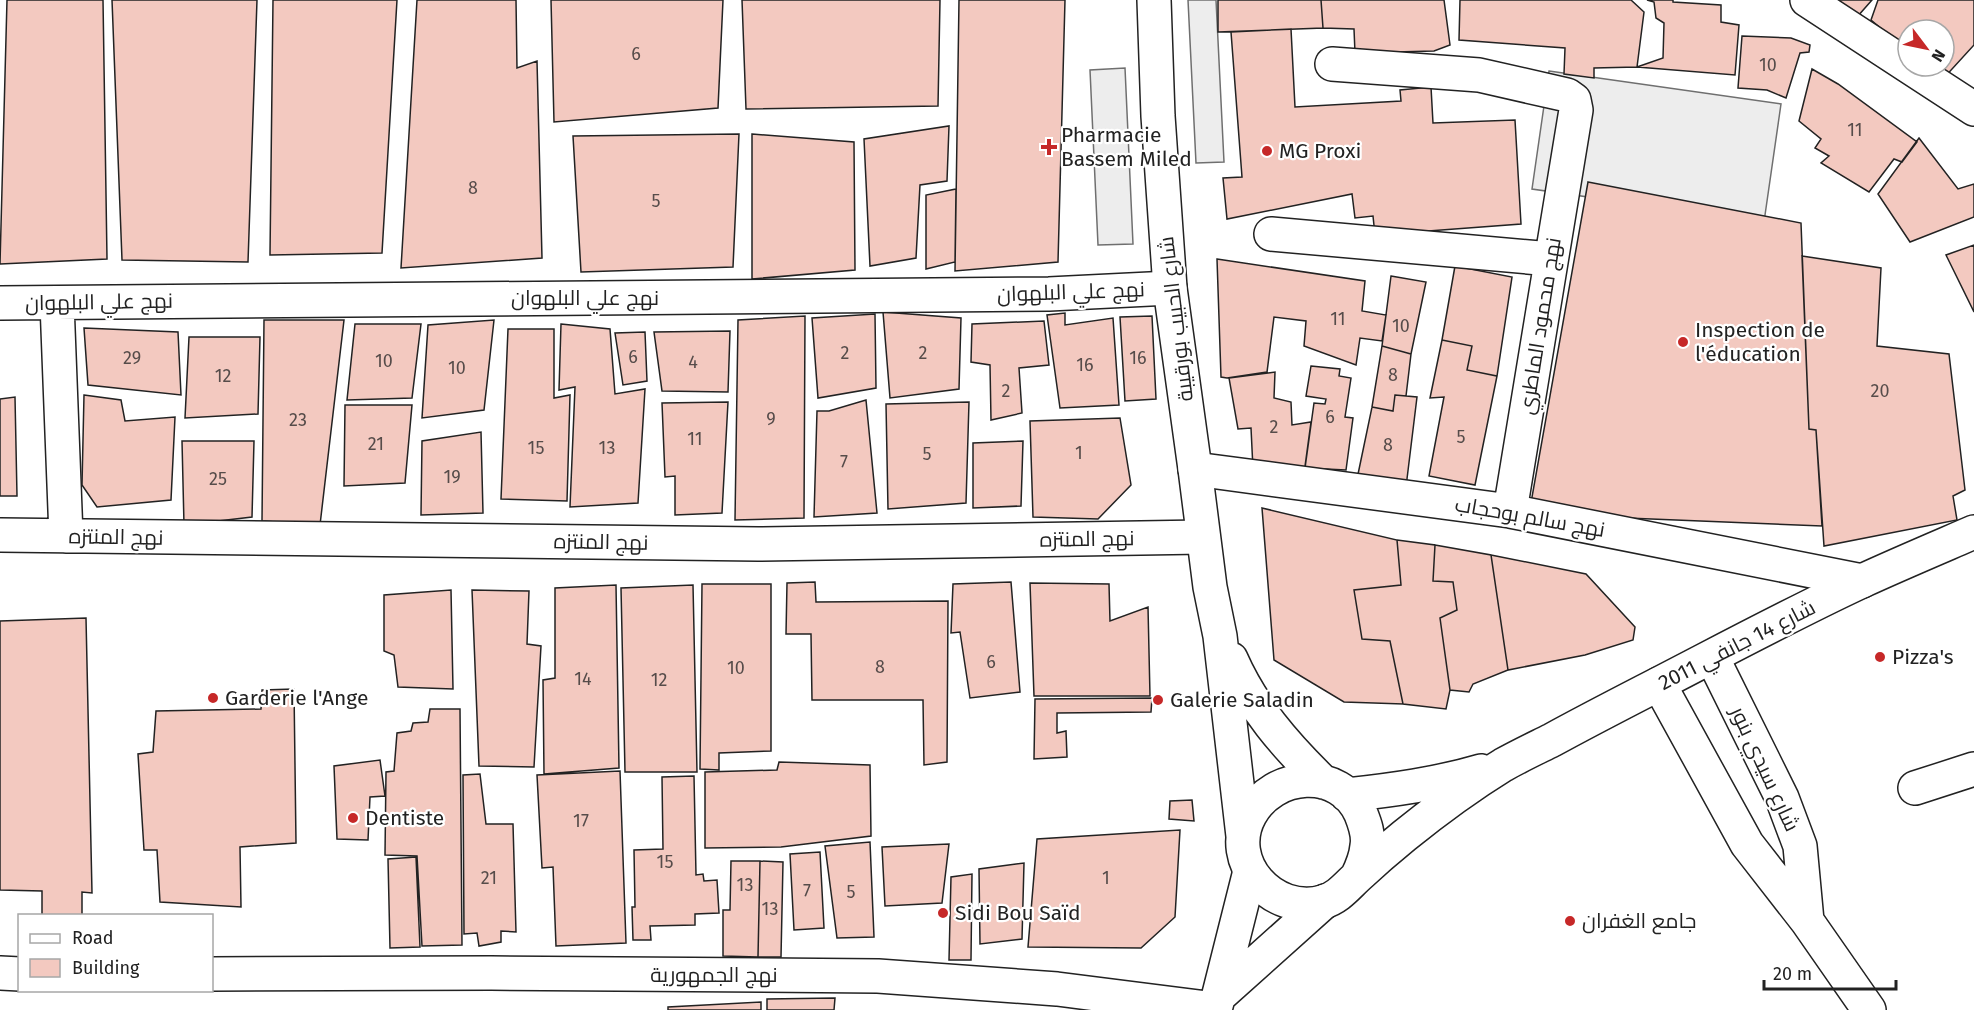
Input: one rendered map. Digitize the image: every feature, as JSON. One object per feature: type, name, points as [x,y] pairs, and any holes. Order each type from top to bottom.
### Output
[{"type":"street","name":"شارع الحبيب بورقيبة","points":[[1154,0],[1158,116],[1170,288],[1210,587],[1220,636],[1243,839]]},
{"type":"street","points":[[1807,0],[1896,58]]},
{"type":"street","name":"نهج محمود الماطري","points":[[1332,64],[1479,75],[1567,95],[1574,100],[1576,110],[1510,511]]},
{"type":"street","points":[[1926,78],[1974,109]]},
{"type":"street","points":[[1271,234],[1551,259]]},
{"type":"street","name":"نهج علي البلهوان","points":[[0,303],[1049,294],[1170,288]]},
{"type":"street","points":[[57,303],[66,536]]},
{"type":"street","name":"نهج سالم بوحجاب","points":[[1195,469],[1510,511],[1862,581]]},
{"type":"street","name":"شارع 14 جانفي 2011","points":[[1357,877],[1411,831],[1503,765],[1862,581],[1974,532]]},
{"type":"street","name":"نهج المنتزه","points":[[0,535],[759,544],[1203,537]]},
{"type":"street","name":"شارع الحبيب بورقيبة","points":[[1220,636],[1238,676],[1262,715],[1290,750],[1335,788]]},
{"type":"street","name":"شارع سيدي بنور","points":[[1712,657],[1782,798],[1800,846],[1807,921]]},
{"type":"street","name":"شارع سيدي بنور","points":[[1659,684],[1747,844],[1807,921],[1869,1010]]},
{"type":"street","name":"شارع 14 جانفي 2011","points":[[1335,788],[1421,785],[1503,765]]},
{"type":"street","points":[[1915,788],[1974,769]]},
{"type":"street","points":[[1217,1005],[1325,902],[1341,893],[1357,877],[1365,861],[1368,843],[1362,817],[1358,809],[1335,788],[1301,780],[1279,786],[1261,798],[1248,817],[1243,839],[1245,856],[1260,886],[1274,896],[1290,903],[1325,902]]},
{"type":"street","points":[[1217,1005],[1251,871]]},
{"type":"street","name":"نهج الجمهورية","points":[[213,974],[491,973],[878,976],[1057,989],[1217,1005]]},
{"type":"street","points":[[0,974],[18,974]]},
{"type":"street","points":[[1032,1010],[1057,989]]},
{"type":"shaded area","points":[[1188,0],[1216,0],[1224,162],[1196,163]]},
{"type":"shaded area","points":[[1125,68],[1133,244],[1098,245],[1090,70]]},
{"type":"shaded area","points":[[1549,71],[1781,104],[1764,222],[1532,189]]},
{"type":"building","points":[[7,0],[103,0],[107,259],[0,264]]},
{"type":"building","points":[[112,0],[257,0],[248,262],[122,260]]},
{"type":"building","points":[[273,0],[397,0],[382,253],[270,255]]},
{"type":"building","points":[[417,0],[516,0],[517,68],[537,61],[542,258],[401,268]]},
{"type":"building","points":[[551,0],[723,0],[718,108],[554,122]]},
{"type":"building","points":[[742,0],[940,0],[938,106],[746,109]]},
{"type":"building","points":[[959,0],[1065,0],[1058,262],[955,271]]},
{"type":"building","points":[[1218,0],[1321,0],[1323,28],[1218,32]]},
{"type":"building","points":[[1321,0],[1444,0],[1450,45],[1434,51],[1355,53],[1354,29],[1323,28]]},
{"type":"building","points":[[1460,0],[1631,0],[1644,12],[1637,67],[1594,68],[1594,78],[1564,74],[1565,48],[1459,40]]},
{"type":"building","points":[[1647,0],[1721,5],[1721,22],[1739,25],[1735,75],[1637,67],[1663,58],[1664,23],[1656,18],[1654,2]]},
{"type":"building","points":[[1824,0],[1872,0],[1857,17]]},
{"type":"building","points":[[1878,0],[1974,0],[1974,45],[1956,65],[1956,18],[1896,18],[1896,41],[1871,20]]},
{"type":"building","points":[[1291,29],[1295,107],[1401,101],[1400,90],[1431,87],[1433,123],[1515,120],[1521,224],[1375,235],[1373,216],[1355,218],[1352,194],[1227,219],[1223,178],[1242,177],[1231,32]]},
{"type":"building","points":[[1742,36],[1791,38],[1810,45],[1809,52],[1800,53],[1786,98],[1767,90],[1738,88]]},
{"type":"building","points":[[1812,69],[1838,84],[1917,142],[1902,162],[1894,159],[1869,192],[1821,163],[1829,156],[1815,148],[1821,139],[1799,121]]},
{"type":"building","points":[[949,126],[947,181],[920,185],[916,258],[870,266],[864,139]]},
{"type":"building","points":[[739,134],[733,267],[581,272],[573,136]]},
{"type":"building","points":[[752,134],[854,142],[855,270],[752,279]]},
{"type":"building","points":[[1919,138],[1958,189],[1974,184],[1974,217],[1910,242],[1878,194]]},
{"type":"building","name":"Inspection de l'éducation","points":[[1588,182],[1801,223],[1809,429],[1816,430],[1822,526],[1529,514]]},
{"type":"building","points":[[956,189],[955,262],[926,269],[926,195]]},
{"type":"building","points":[[1974,245],[1974,312],[1946,255]]},
{"type":"building","points":[[1802,256],[1881,268],[1877,346],[1949,354],[1965,490],[1953,496],[1957,520],[1824,546],[1816,430],[1809,429]]},
{"type":"building","points":[[1217,259],[1365,281],[1362,311],[1386,315],[1382,341],[1360,338],[1356,365],[1304,346],[1306,321],[1274,317],[1267,372],[1221,377]]},
{"type":"building","points":[[1455,266],[1512,277],[1497,376],[1467,370],[1472,346],[1442,340]]},
{"type":"building","points":[[1391,276],[1426,282],[1411,354],[1382,346]]},
{"type":"building","points":[[883,312],[961,318],[959,389],[890,398]]},
{"type":"building","points":[[1065,313],[1065,325],[1113,318],[1119,405],[1060,408],[1047,315]]},
{"type":"building","points":[[875,314],[876,388],[818,398],[812,318]]},
{"type":"building","points":[[805,316],[804,518],[735,520],[738,320]]},
{"type":"building","points":[[1152,316],[1156,399],[1125,401],[1120,317]]},
{"type":"building","points":[[264,320],[344,320],[320,525],[262,521]]},
{"type":"building","points":[[494,320],[484,410],[422,418],[428,325]]},
{"type":"building","points":[[1044,321],[1049,365],[1019,368],[1022,413],[991,420],[990,365],[971,362],[972,324]]},
{"type":"building","points":[[355,324],[421,324],[412,398],[347,400]]},
{"type":"building","points":[[561,324],[610,329],[615,394],[645,389],[638,503],[570,507],[575,387],[559,390]]},
{"type":"building","points":[[84,328],[178,332],[181,395],[88,385]]},
{"type":"building","points":[[508,329],[554,329],[554,398],[570,395],[567,501],[501,499]]},
{"type":"building","points":[[730,331],[728,392],[662,391],[654,332]]},
{"type":"building","points":[[645,332],[647,381],[623,385],[615,333]]},
{"type":"building","points":[[189,337],[260,337],[258,414],[185,418]]},
{"type":"building","points":[[1442,340],[1472,346],[1467,370],[1497,376],[1475,485],[1429,476],[1444,397],[1430,398]]},
{"type":"building","points":[[1382,346],[1411,354],[1406,396],[1395,395],[1393,411],[1372,407]]},
{"type":"building","points":[[1311,366],[1340,369],[1339,376],[1351,378],[1345,417],[1353,418],[1346,470],[1305,468],[1314,403],[1325,404],[1326,399],[1306,396]]},
{"type":"building","points":[[1275,372],[1274,398],[1291,402],[1292,425],[1311,422],[1303,481],[1253,469],[1251,428],[1238,429],[1229,378]]},
{"type":"building","points":[[84,395],[121,400],[125,421],[175,417],[171,500],[97,507],[82,485]]},
{"type":"building","points":[[1395,395],[1417,397],[1406,487],[1357,479],[1372,407],[1393,411]]},
{"type":"building","points":[[15,397],[17,496],[0,496],[0,399]]},
{"type":"building","points":[[866,400],[877,513],[814,517],[817,411],[829,411]]},
{"type":"building","points":[[728,402],[722,513],[675,515],[675,476],[665,477],[662,403]]},
{"type":"building","points":[[969,402],[966,503],[888,509],[886,404]]},
{"type":"building","points":[[345,405],[412,405],[405,483],[344,486]]},
{"type":"building","points":[[1120,418],[1131,485],[1098,519],[1033,517],[1030,421]]},
{"type":"building","points":[[481,432],[483,513],[421,515],[422,441]]},
{"type":"building","points":[[182,441],[254,441],[252,517],[184,525]]},
{"type":"building","points":[[1023,441],[1021,506],[973,508],[973,443]]},
{"type":"building","points":[[1262,508],[1397,540],[1401,585],[1354,590],[1362,639],[1390,641],[1403,704],[1344,702],[1274,660]]},
{"type":"building","points":[[1397,540],[1435,545],[1433,581],[1453,582],[1457,610],[1440,618],[1450,690],[1446,709],[1403,704],[1390,641],[1362,639],[1354,590],[1401,585]]},
{"type":"building","points":[[1435,545],[1491,555],[1508,670],[1473,684],[1469,692],[1450,690],[1440,618],[1457,610],[1453,582],[1433,581]]},
{"type":"building","points":[[1491,555],[1586,574],[1635,627],[1633,640],[1585,655],[1508,670]]},
{"type":"building","points":[[815,582],[816,602],[948,601],[947,762],[924,765],[923,700],[812,700],[811,634],[786,634],[787,583]]},
{"type":"building","points":[[1011,582],[1020,692],[970,698],[960,632],[951,633],[953,584]]},
{"type":"building","points":[[1030,583],[1109,584],[1110,621],[1148,607],[1150,696],[1034,696]]},
{"type":"building","points":[[702,584],[771,584],[771,751],[719,753],[719,770],[700,769]]},
{"type":"building","points":[[616,585],[619,768],[544,774],[543,680],[555,678],[555,588]]},
{"type":"building","points":[[693,585],[697,772],[625,772],[621,588]]},
{"type":"building","points":[[451,590],[453,689],[398,687],[394,655],[384,651],[384,595]]},
{"type":"building","points":[[472,590],[529,591],[527,644],[541,646],[534,767],[479,766]]},
{"type":"building","points":[[86,618],[92,893],[82,892],[82,914],[42,914],[42,891],[0,890],[0,621]]},
{"type":"building","points":[[294,689],[296,843],[240,847],[241,907],[160,902],[157,850],[144,850],[138,754],[153,752],[156,711],[261,709],[262,690]]},
{"type":"building","points":[[1152,698],[1151,712],[1057,713],[1057,733],[1066,731],[1067,757],[1034,759],[1035,699]]},
{"type":"building","points":[[430,709],[460,709],[462,945],[422,946],[417,856],[385,855],[386,772],[394,771],[397,733],[411,731],[413,723],[428,722]]},
{"type":"building","name":"Dentiste","points":[[380,760],[385,796],[370,797],[368,840],[337,839],[334,766]]},
{"type":"building","points":[[779,762],[870,765],[871,836],[781,847],[705,848],[705,772],[777,770]]},
{"type":"building","points":[[620,771],[626,943],[556,946],[553,867],[542,868],[537,775]]},
{"type":"building","points":[[480,774],[486,824],[513,824],[516,932],[501,931],[501,942],[479,946],[477,933],[464,934],[463,775]]},
{"type":"building","points":[[694,776],[696,875],[703,874],[704,881],[717,880],[719,913],[695,914],[695,925],[650,926],[651,940],[633,940],[634,850],[663,849],[662,777]]},
{"type":"building","points":[[1192,800],[1194,821],[1169,819],[1170,801]]},
{"type":"building","points":[[1180,830],[1175,917],[1141,948],[1028,947],[1037,839]]},
{"type":"building","points":[[870,842],[874,937],[837,938],[825,846]]},
{"type":"building","points":[[949,844],[942,903],[885,906],[882,847]]},
{"type":"building","points":[[820,852],[824,928],[794,930],[790,854]]},
{"type":"building","points":[[416,857],[420,947],[390,948],[388,859]]},
{"type":"building","points":[[731,861],[760,861],[758,957],[723,956],[723,910],[730,910]]},
{"type":"building","points":[[760,861],[783,862],[781,957],[758,957]]},
{"type":"building","points":[[1024,863],[1022,939],[980,944],[979,869]]},
{"type":"building","points":[[972,874],[971,960],[949,960],[951,877]]},
{"type":"building","points":[[835,998],[834,1010],[767,1010],[767,999]]},
{"type":"building","points":[[761,1002],[761,1010],[668,1010],[668,1007]]},
{"type":"place","name":"Pharmacie Bassem Miled","points":[[1049,147]]},
{"type":"place","name":"MG Proxi","points":[[1267,151]]},
{"type":"place","name":"Inspection de l'éducation","points":[[1683,342]]},
{"type":"place","name":"Pizza's","points":[[1880,657]]},
{"type":"place","name":"Garderie l'Ange","points":[[213,698]]},
{"type":"place","name":"Galerie Saladin","points":[[1158,700]]},
{"type":"place","name":"Dentiste","points":[[353,818]]},
{"type":"place","name":"Sidi Bou Saïd","points":[[943,913]]},
{"type":"place","name":"جامع الغفران","points":[[1570,921]]}]
